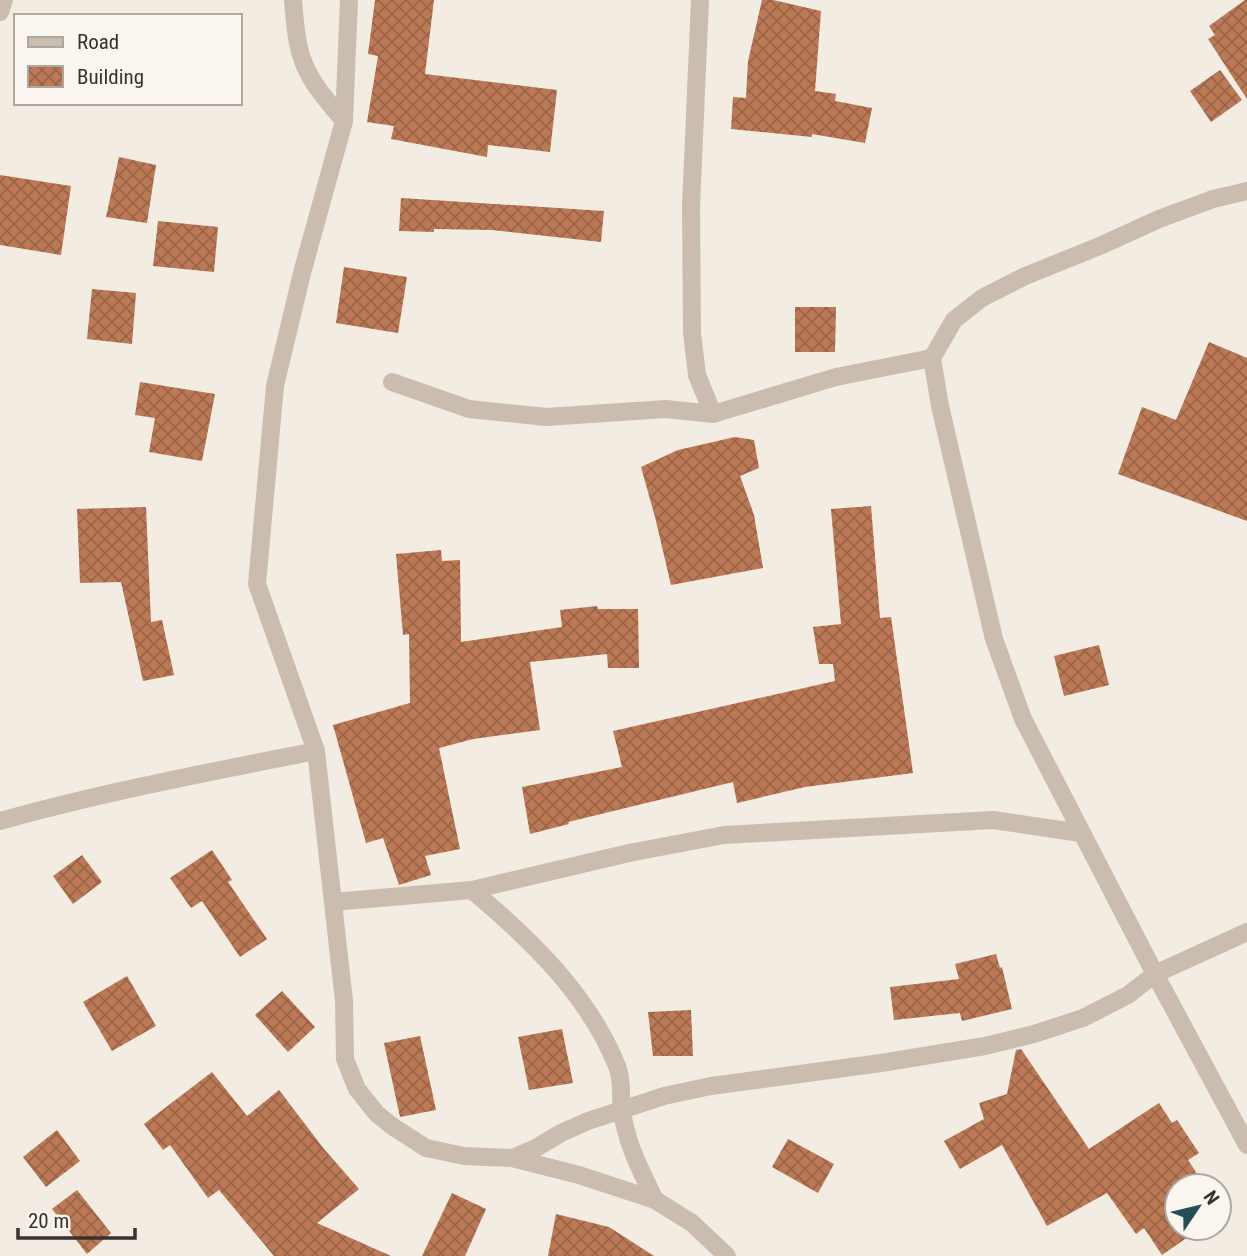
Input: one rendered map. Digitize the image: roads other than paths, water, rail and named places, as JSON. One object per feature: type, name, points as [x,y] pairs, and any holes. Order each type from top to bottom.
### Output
[{"type":"street","points":[[0,12],[5,0]]},
{"type":"street","points":[[293,0],[295,29],[304,65],[320,92],[344,121]]},
{"type":"street","points":[[349,0],[344,121],[302,273],[275,386],[257,584],[316,751],[344,1001],[345,1059],[361,1096],[376,1114],[426,1148],[464,1156],[512,1158],[579,1175],[655,1199],[692,1223],[727,1256]]},
{"type":"street","points":[[700,0],[691,206],[692,333],[697,375],[713,414]]},
{"type":"street","points":[[1247,191],[1213,199],[1159,219],[1102,246],[1023,277],[982,298],[954,320],[932,358],[940,406],[994,639],[1023,719],[1247,1145]]},
{"type":"street","points":[[392,382],[469,409],[495,412],[546,416],[666,409],[713,414],[836,377],[932,358]]},
{"type":"street","points":[[0,821],[145,785],[316,751]]},
{"type":"street","points":[[333,902],[472,890],[629,853],[724,835],[993,820],[1081,833]]},
{"type":"street","points":[[472,890],[510,922],[565,979],[602,1033],[618,1069],[622,1109],[630,1144],[655,1199]]},
{"type":"street","points":[[512,1158],[561,1133],[622,1109],[664,1097],[711,1086],[894,1060],[1034,1034],[1083,1018],[1128,995],[1155,974],[1247,932]]}]
